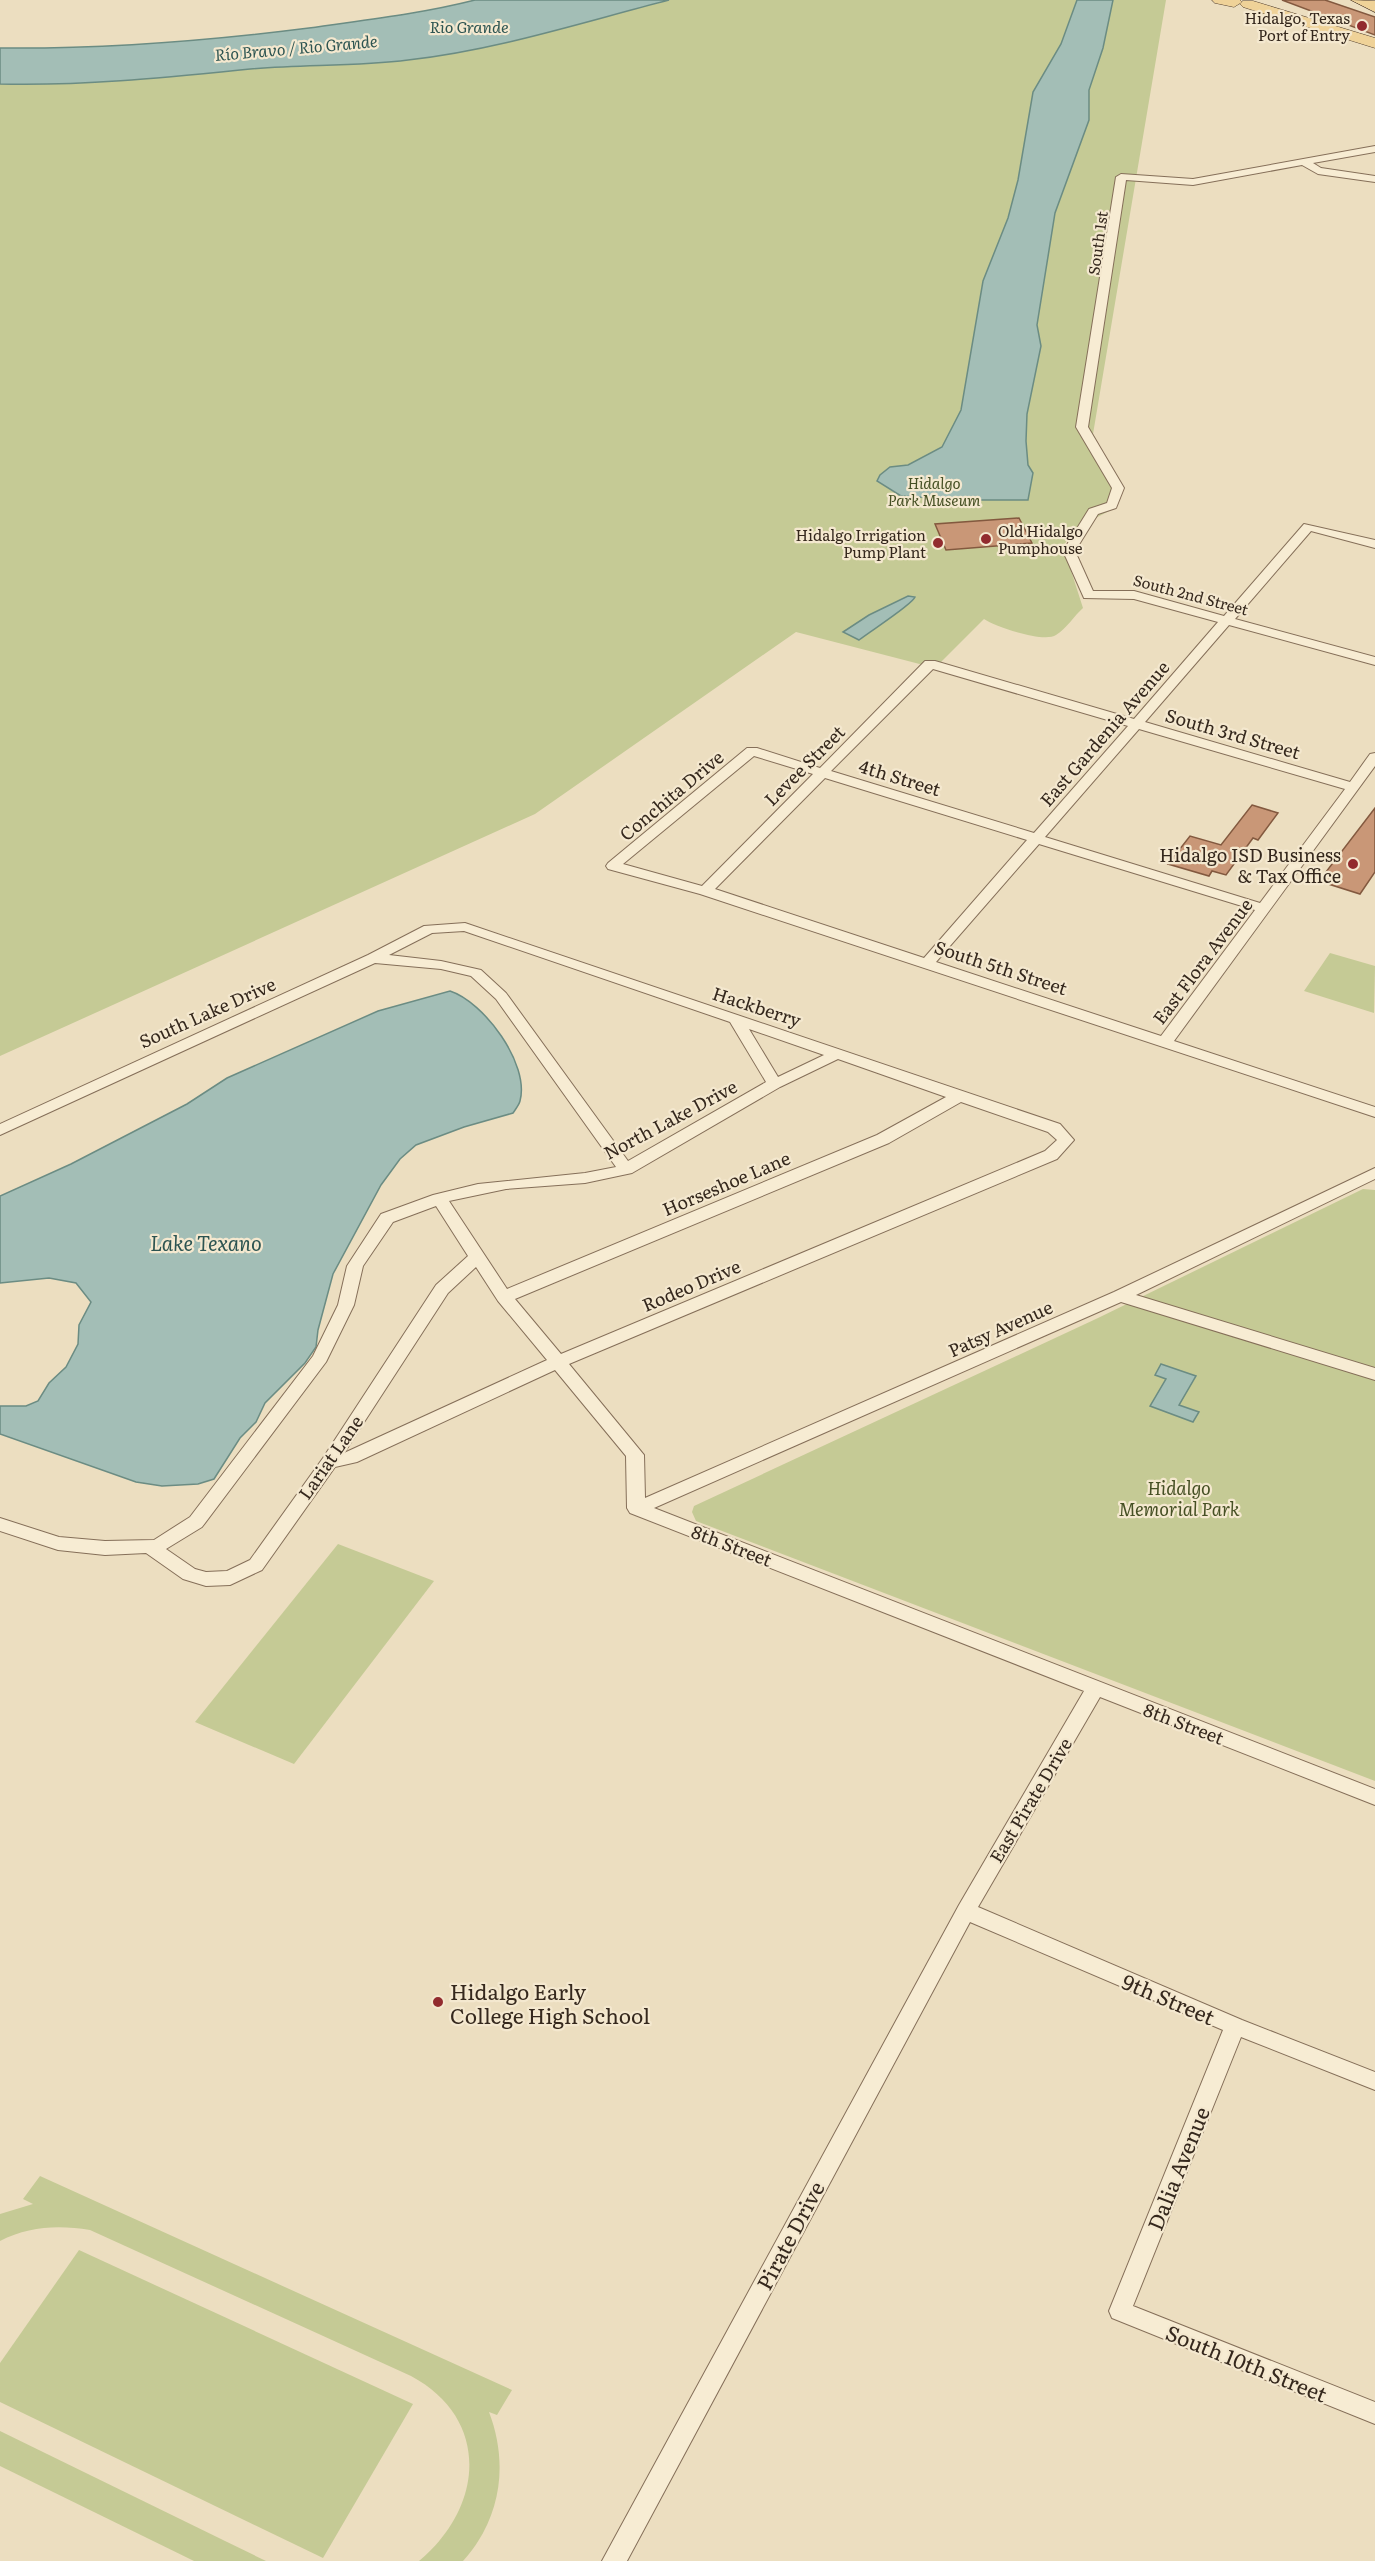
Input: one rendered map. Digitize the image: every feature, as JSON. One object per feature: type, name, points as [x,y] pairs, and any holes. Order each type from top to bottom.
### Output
[{"type":"main road","points":[[1359,0],[1375,6]]},
{"type":"main road","points":[[1236,1],[1375,43]]},
{"type":"street","name":"South 1st","points":[[1093,512],[1112,505],[1118,488],[1082,427],[1121,177],[1193,182],[1375,149]]},
{"type":"street","points":[[1304,162],[1318,171],[1375,179]]},
{"type":"street","name":"South 2nd Street","points":[[1093,512],[1069,551],[1088,595],[1127,594],[1375,661]]},
{"type":"street","name":"East Gardenia Avenue","points":[[928,963],[1308,527],[1375,544]]},
{"type":"street","name":"South 3rd Street","points":[[930,664],[1353,788]]},
{"type":"street","name":"Levee Street","points":[[705,891],[930,664]]},
{"type":"street","name":"4th Street","points":[[752,751],[1265,909]]},
{"type":"street","name":"Conchita Drive","points":[[613,866],[752,751]]},
{"type":"street","name":"East Flora Avenue","points":[[1165,1042],[1375,757]]},
{"type":"street","name":"South 5th Street","points":[[613,866],[705,891],[1375,1112]]},
{"type":"street","name":"Hackberry","points":[[429,929],[465,927],[1054,1128],[1066,1140]]},
{"type":"street","name":"South Lake Drive","points":[[0,1130],[373,958],[429,929]]},
{"type":"street","points":[[373,958],[441,965],[476,973],[501,996],[626,1169]]},
{"type":"street","points":[[735,1020],[775,1084]]},
{"type":"street","name":"North Lake Drive","points":[[439,1198],[472,1189],[514,1183],[600,1178],[626,1169],[775,1084],[839,1053]]},
{"type":"street","name":"Horseshoe Lane","points":[[504,1297],[883,1139],[959,1096]]},
{"type":"street","name":"Rodeo Drive","points":[[329,1462],[351,1458],[384,1444],[557,1362],[1051,1155],[1066,1140]]},
{"type":"street","name":"Patsy Avenue","points":[[636,1508],[700,1482],[1120,1296],[1375,1173]]},
{"type":"street","points":[[0,1524],[58,1543],[105,1548],[150,1547],[196,1522],[320,1358],[346,1305],[355,1266],[387,1218],[439,1198],[504,1297],[635,1455],[636,1508]]},
{"type":"street","name":"Lariat Lane","points":[[150,1547],[189,1574],[206,1579],[231,1578],[256,1565],[329,1462],[442,1289],[477,1257]]},
{"type":"street","points":[[1120,1296],[1375,1374]]},
{"type":"street","name":"8th Street","points":[[636,1508],[1375,1797]]},
{"type":"street","name":"East Pirate Drive","points":[[966,1911],[1095,1689]]},
{"type":"street","name":"9th Street","points":[[966,1911],[1235,2026],[1375,2081]]},
{"type":"street","name":"Pirate Drive","points":[[614,2561],[966,1911]]},
{"type":"street","name":"Dalia Avenue","points":[[1120,2311],[1235,2026]]},
{"type":"street","name":"South 10th Street","points":[[1120,2311],[1375,2413]]},
{"type":"green space","name":"Hidalgo Park Museum","points":[[669,0],[1166,0],[1093,434],[1122,486],[1113,509],[1080,526],[1060,549],[1066,555],[1083,608],[1060,632],[1050,637],[1020,633],[984,619],[935,668],[796,632],[535,814],[0,1056],[0,84],[90,83],[261,68],[408,60],[474,50]]},
{"type":"green space","points":[[1330,953],[1375,966],[1374,1013],[1304,991]]},
{"type":"green space","name":"Hidalgo Memorial Park","points":[[1363,1189],[1375,1190],[1375,1781],[696,1521],[692,1512],[694,1506],[1098,1318]]},
{"type":"green space","points":[[338,1544],[434,1581],[294,1764],[195,1722]]},
{"type":"green space","points":[[40,2176],[512,2390],[497,2415],[489,2412],[499,2451],[498,2490],[486,2527],[476,2545],[463,2561],[419,2561],[441,2539],[456,2515],[466,2490],[469,2464],[466,2439],[455,2415],[437,2394],[411,2376],[90,2230],[44,2228],[22,2232],[0,2241],[0,2214],[33,2204],[23,2199]]},
{"type":"green space","points":[[79,2250],[413,2404],[323,2558],[0,2402],[0,2363]]},
{"type":"green space","points":[[0,2431],[266,2561],[194,2561],[0,2466]]},
{"type":"water","name":"Rio Grande","points":[[475,0],[669,0],[474,50],[408,60],[261,68],[90,83],[0,84],[0,48],[116,46],[232,37],[392,16]]},
{"type":"water","points":[[1077,0],[1113,0],[1103,48],[1089,90],[1089,120],[1055,213],[1037,325],[1041,346],[1027,414],[1028,465],[1033,473],[1028,500],[966,500],[901,496],[877,481],[880,475],[890,467],[908,465],[942,447],[961,410],[983,281],[1008,218],[1018,180],[1033,92],[1061,44]]},
{"type":"water","points":[[908,596],[915,597],[899,612],[859,640],[843,632],[869,615]]},
{"type":"water","name":"Lake Texano","points":[[450,991],[463,997],[477,1008],[502,1036],[518,1070],[521,1086],[519,1104],[513,1113],[464,1127],[416,1145],[400,1159],[381,1185],[333,1274],[318,1330],[316,1347],[305,1363],[265,1403],[256,1422],[240,1438],[214,1479],[198,1484],[162,1486],[136,1482],[0,1434],[0,1406],[26,1406],[38,1401],[49,1383],[66,1367],[78,1344],[79,1325],[91,1302],[76,1283],[49,1278],[0,1283],[0,1196],[71,1164],[187,1104],[227,1078],[378,1011]]},
{"type":"water","points":[[1161,1364],[1196,1376],[1179,1405],[1199,1412],[1193,1422],[1150,1406],[1166,1379],[1155,1375]]},
{"type":"building","name":"Hidalgo, Texas Port of Entry","points":[[1282,0],[1325,0],[1375,17],[1375,35]]},
{"type":"building","name":"Old Hidalgo Pumphouse","points":[[1019,518],[1032,543],[946,550],[935,524]]},
{"type":"building","points":[[1252,805],[1278,813],[1258,840],[1253,838],[1226,875],[1212,871],[1209,876],[1168,864],[1190,836],[1221,845]]},
{"type":"building","name":"Hidalgo ISD Business & Tax Office","points":[[1375,808],[1375,872],[1360,894],[1319,881]]},
{"type":"place","name":"Hidalgo, Texas Port of Entry","points":[[1362,26]]},
{"type":"place","name":"Old Hidalgo Pumphouse","points":[[986,539]]},
{"type":"place","name":"Hidalgo Irrigation Pump Plant","points":[[938,543]]},
{"type":"place","name":"Hidalgo ISD Business & Tax Office","points":[[1353,864]]},
{"type":"place","name":"Hidalgo Early College High School","points":[[438,2002]]},
{"type":"water label","name":"Río Bravo / Rio Grande","points":[[296,47]]}]
